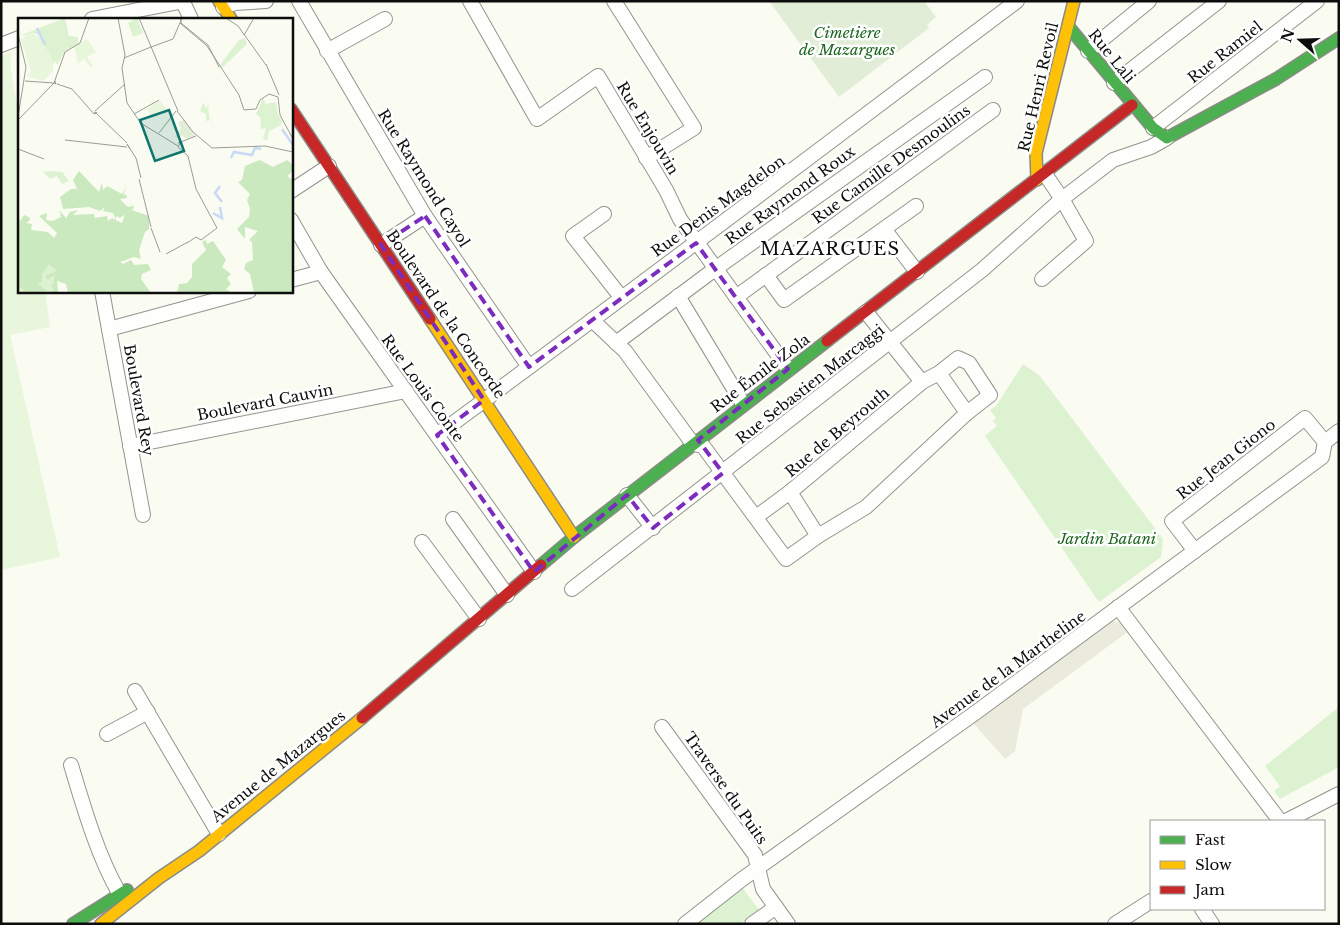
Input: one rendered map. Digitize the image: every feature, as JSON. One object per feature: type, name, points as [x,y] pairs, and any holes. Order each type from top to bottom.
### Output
[{"type":"street","points":[[224,9],[234,3],[266,1]]},
{"type":"street","name":"Rue Raymond Cayol","points":[[299,1],[425,216],[529,367]]},
{"type":"street","name":"Rue Enjouvin","points":[[470,1],[537,119],[598,76],[666,190],[680,219],[788,369]]},
{"type":"street","points":[[614,1],[694,128],[646,158]]},
{"type":"street","name":"Rue Denis Magdelon","points":[[437,435],[1018,1]]},
{"type":"street","points":[[1073,5],[1085,1]]},
{"type":"street","points":[[1088,51],[1150,1]]},
{"type":"street","points":[[1114,82],[1219,1]]},
{"type":"street","name":"Rue Ramiel","points":[[1153,128],[1317,1]]},
{"type":"street","points":[[97,18],[184,2],[191,18]]},
{"type":"street","name":"Rue Henri Revoil","points":[[1041,177],[1036,153],[1073,5]]},
{"type":"street","points":[[327,51],[384,19]]},
{"type":"street","name":"Rue Lali","points":[[1068,26],[1132,105],[1153,128],[1167,138]]},
{"type":"street","points":[[1,45],[18,38]]},
{"type":"street","points":[[1167,138],[1243,99],[1312,58],[1339,38]]},
{"type":"street","name":"Rue Raymond Roux","points":[[616,343],[715,269],[984,77]]},
{"type":"street","name":"Rue Émile Zola","points":[[414,675],[574,536],[1132,105]]},
{"type":"street","name":"Boulevard de la Concorde","points":[[292,110],[574,536]]},
{"type":"street","name":"Rue Camille Desmoulins","points":[[736,297],[993,110]]},
{"type":"street","name":"Rue Sebastien Marcaggi","points":[[572,589],[890,343],[982,270],[1062,199],[1113,160],[1151,147],[1167,138]]},
{"type":"street","points":[[292,191],[330,166]]},
{"type":"street","points":[[1041,177],[1062,199],[1086,242],[1042,279]]},
{"type":"street","points":[[766,275],[784,300],[916,206]]},
{"type":"street","points":[[604,214],[573,236],[621,297]]},
{"type":"street","points":[[381,245],[425,216]]},
{"type":"street","name":"Rue Louis Conte","points":[[292,222],[321,272],[534,572]]},
{"type":"street","points":[[884,229],[917,272]]},
{"type":"street","points":[[292,280],[321,272]]},
{"type":"street","name":"Boulevard Rey","points":[[102,292],[143,515]]},
{"type":"street","points":[[109,329],[245,292]]},
{"type":"street","points":[[678,296],[743,404]]},
{"type":"street","points":[[866,312],[922,382]]},
{"type":"street","points":[[592,320],[625,351],[693,444],[703,446],[786,559],[818,536],[866,507],[967,413],[939,373]]},
{"type":"street","name":"Rue de Beyrouth","points":[[756,517],[790,492],[922,382],[939,373],[958,358],[969,363],[990,395],[967,413]]},
{"type":"street","name":"Boulevard Cauvin","points":[[130,446],[406,391]]},
{"type":"street","name":"Rue Jean Giono","points":[[1195,551],[1172,521],[1305,418],[1325,442]]},
{"type":"street","name":"Avenue de la Martheline","points":[[685,924],[1322,457],[1325,442],[1339,431]]},
{"type":"street","points":[[790,492],[818,536]]},
{"type":"street","points":[[627,495],[653,528]]},
{"type":"street","points":[[453,520],[507,595]]},
{"type":"street","points":[[422,542],[479,619]]},
{"type":"street","points":[[1118,607],[1279,820]]},
{"type":"street","name":"Avenue de Mazargues","points":[[101,924],[219,834],[414,675]]},
{"type":"street","points":[[135,691],[219,834]]},
{"type":"street","points":[[107,734],[148,712]]},
{"type":"street","name":"Traverse du Puits","points":[[662,727],[755,855],[763,889],[788,924]]},
{"type":"street","points":[[71,765],[84,807],[112,881],[119,893]]},
{"type":"street","points":[[1288,820],[1339,794]]},
{"type":"street","name":"Avenue de Mazargues","points":[[73,924],[119,893],[159,878]]},
{"type":"street","points":[[1115,924],[1150,902]]},
{"type":"street","points":[[752,924],[776,907]]},
{"type":"street","points":[[1203,910],[1212,924]]},
{"type":"highlighted area","points":[[425,216],[529,367],[696,243],[788,369],[698,440],[723,473],[653,528],[627,495],[534,572],[437,435],[484,400],[381,245]]},
{"type":"green space","name":"Cimetière de Mazargues","points":[[769,1],[924,1],[936,17],[927,25],[929,28],[839,97]]},
{"type":"green space","points":[[11,51],[11,69],[18,112],[18,292],[45,292],[50,327],[10,335],[60,557],[1,570],[1,57]]},
{"type":"green space","name":"Jardin Batani","points":[[1023,364],[1040,376],[1163,539],[1161,557],[1099,602],[985,436],[997,426],[993,421],[996,418],[990,410],[996,406]]},
{"type":"green space","points":[[1339,707],[1339,767],[1280,799],[1274,791],[1280,786],[1265,766]]},
{"type":"green space","points":[[741,886],[759,910],[740,924],[691,924]]},
{"type":"shaded area","points":[[1112,621],[1122,623],[1129,631],[1023,709],[1015,751],[1005,759],[973,723]]},
{"type":"traffic: fast","points":[[1068,26],[1153,128],[1167,138],[1276,79],[1339,38]]},
{"type":"traffic: fast","points":[[541,565],[574,537],[827,341]]},
{"type":"traffic: fast","points":[[73,924],[127,890]]},
{"type":"traffic: slow","points":[[219,1],[230,18]]},
{"type":"traffic: slow","points":[[1037,180],[1036,153],[1074,1]]},
{"type":"traffic: slow","points":[[430,319],[574,537]]},
{"type":"traffic: slow","points":[[101,924],[159,878],[199,851],[362,718]]},
{"type":"traffic: jam","points":[[827,341],[1132,105]]},
{"type":"traffic: jam","points":[[292,111],[430,319]]},
{"type":"traffic: jam","points":[[362,718],[541,565]]},
{"type":"district","name":"MAZARGUES","points":[[830,249]]}]
